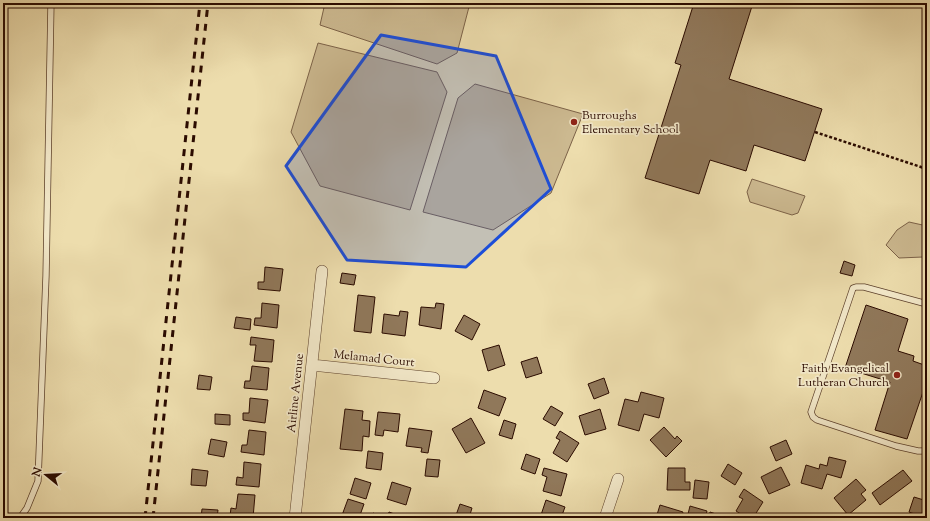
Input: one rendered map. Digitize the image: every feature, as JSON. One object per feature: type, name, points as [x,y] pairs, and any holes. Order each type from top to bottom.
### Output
[{"type":"street","name":"Airline Avenue","points":[[295,518],[322,272]]},
{"type":"street","name":"Melamad Court","points":[[312,365],[434,378]]},
{"type":"street","points":[[605,518],[618,479]]},
{"type":"lane","points":[[20,518],[27,508],[38,480],[46,276],[51,3]]},
{"type":"lane","points":[[927,304],[864,287],[853,288],[811,412],[813,417],[817,420],[896,446],[918,451],[927,451]]},
{"type":"path","points":[[815,132],[927,169]]},
{"type":"highlighted area","points":[[381,35],[496,56],[551,189],[466,267],[347,260],[286,166]]},
{"type":"shaded area","points":[[325,3],[470,3],[457,53],[437,64],[320,25]]},
{"type":"shaded area","points":[[318,43],[437,72],[447,92],[410,210],[320,186],[291,132]]},
{"type":"shaded area","points":[[475,84],[583,114],[551,193],[493,230],[423,212],[458,98]]},
{"type":"shaded area","points":[[752,179],[805,196],[798,213],[792,215],[750,202],[747,192]]},
{"type":"shaded area","points":[[909,222],[927,226],[927,250],[923,257],[899,258],[886,245],[897,230]]},
{"type":"building","points":[[694,3],[753,3],[729,79],[822,109],[805,161],[754,145],[746,171],[710,160],[699,194],[645,178],[681,65],[675,63]]},
{"type":"building","points":[[844,261],[855,265],[852,276],[840,273]]},
{"type":"building","points":[[265,267],[283,269],[280,291],[258,289],[258,282],[264,282]]},
{"type":"building","points":[[342,273],[356,275],[354,285],[340,283]]},
{"type":"building","points":[[358,295],[375,297],[371,333],[354,331]]},
{"type":"building","points":[[262,303],[279,305],[277,328],[254,325],[255,318],[261,318]]},
{"type":"building","points":[[436,303],[444,304],[441,329],[419,325],[421,307],[435,308]]},
{"type":"building","name":"Faith Evangelical Lutheran Church","points":[[866,305],[908,319],[898,351],[914,356],[913,361],[927,366],[927,390],[924,389],[907,439],[875,430],[890,382],[845,368]]},
{"type":"building","points":[[400,311],[408,312],[405,336],[382,333],[384,314],[399,316]]},
{"type":"building","points":[[464,315],[480,324],[472,340],[455,331]]},
{"type":"building","points":[[236,317],[251,319],[250,330],[234,328]]},
{"type":"building","points":[[251,337],[274,340],[272,362],[254,361],[256,345],[250,345]]},
{"type":"building","points":[[499,345],[505,365],[488,371],[482,350]]},
{"type":"building","points":[[537,357],[542,373],[526,378],[521,362]]},
{"type":"building","points":[[252,366],[269,368],[267,390],[244,388],[245,381],[250,381]]},
{"type":"building","points":[[199,375],[212,377],[210,390],[197,389]]},
{"type":"building","points":[[604,378],[609,393],[594,399],[588,384]]},
{"type":"building","points":[[484,390],[506,398],[499,416],[478,408]]},
{"type":"building","points":[[641,392],[664,398],[659,418],[644,414],[639,431],[618,425],[625,399],[638,402]]},
{"type":"building","points":[[250,398],[268,400],[265,423],[243,420],[243,413],[249,413]]},
{"type":"building","points":[[551,406],[563,413],[555,426],[543,419]]},
{"type":"building","points":[[345,409],[363,411],[362,420],[370,421],[369,437],[363,436],[362,451],[340,449]]},
{"type":"building","points":[[600,409],[606,429],[585,435],[579,416]]},
{"type":"building","points":[[378,412],[400,414],[398,432],[384,430],[383,436],[375,435]]},
{"type":"building","points":[[215,414],[230,415],[230,425],[215,424]]},
{"type":"building","points":[[471,418],[485,443],[466,453],[452,429]]},
{"type":"building","points":[[504,420],[516,424],[512,439],[499,435]]},
{"type":"building","points":[[664,427],[675,439],[677,436],[682,441],[666,457],[650,440]]},
{"type":"building","points":[[409,428],[432,431],[428,453],[421,452],[422,448],[406,446]]},
{"type":"building","points":[[249,430],[266,432],[264,455],[241,452],[242,445],[247,445]]},
{"type":"building","points":[[560,431],[579,443],[567,462],[553,453],[560,440],[556,438]]},
{"type":"building","points":[[211,439],[227,442],[224,457],[208,454]]},
{"type":"building","points":[[786,440],[792,454],[776,461],[770,447]]},
{"type":"building","points":[[368,451],[383,453],[381,470],[366,468]]},
{"type":"building","points":[[526,454],[540,459],[535,474],[521,469]]},
{"type":"building","points":[[829,457],[846,461],[841,478],[827,474],[822,489],[801,483],[806,465],[819,469],[820,464],[827,466]]},
{"type":"building","points":[[427,459],[440,460],[438,477],[425,476]]},
{"type":"building","points":[[244,462],[261,464],[259,487],[236,485],[237,477],[243,478]]},
{"type":"building","points":[[728,464],[742,473],[735,485],[721,476]]},
{"type":"building","points":[[781,467],[790,485],[769,494],[761,477]]},
{"type":"building","points":[[544,468],[567,474],[561,496],[543,491],[547,477],[542,475]]},
{"type":"building","points":[[668,468],[685,468],[685,482],[690,482],[690,490],[667,490]]},
{"type":"building","points":[[192,469],[208,471],[206,486],[191,485]]},
{"type":"building","points":[[903,470],[912,481],[880,505],[872,493]]},
{"type":"building","points":[[355,478],[371,483],[366,499],[350,494]]},
{"type":"building","points":[[856,479],[866,490],[861,494],[866,500],[848,515],[834,498]]},
{"type":"building","points":[[695,480],[709,482],[707,499],[693,498]]},
{"type":"building","points":[[392,482],[411,488],[406,505],[387,499]]},
{"type":"building","points":[[744,489],[763,502],[753,518],[747,518],[736,511],[743,499],[739,497]]},
{"type":"building","points":[[238,494],[255,495],[253,518],[230,516],[231,508],[236,509]]},
{"type":"building","points":[[914,497],[927,501],[927,512],[925,518],[909,512]]},
{"type":"building","points":[[348,499],[364,504],[359,518],[341,518]]},
{"type":"building","points":[[546,500],[565,507],[561,518],[540,518]]},
{"type":"building","points":[[460,504],[472,508],[469,518],[455,518]]},
{"type":"building","points":[[660,505],[683,512],[681,518],[656,518]]},
{"type":"building","points":[[690,506],[707,511],[705,518],[687,518]]},
{"type":"building","points":[[202,509],[218,510],[217,518],[201,518]]},
{"type":"building","points":[[389,512],[397,515],[396,518],[387,518]]},
{"type":"building","points":[[710,512],[725,517],[708,518]]},
{"type":"building","points":[[373,513],[387,518],[371,518]]},
{"type":"railway","points":[[145,518],[200,3]]},
{"type":"railway","points":[[153,518],[208,3]]},
{"type":"place","name":"Burroughs Elementary School","points":[[574,122]]},
{"type":"place","name":"Faith Evangelical Lutheran Church","points":[[897,375]]}]
